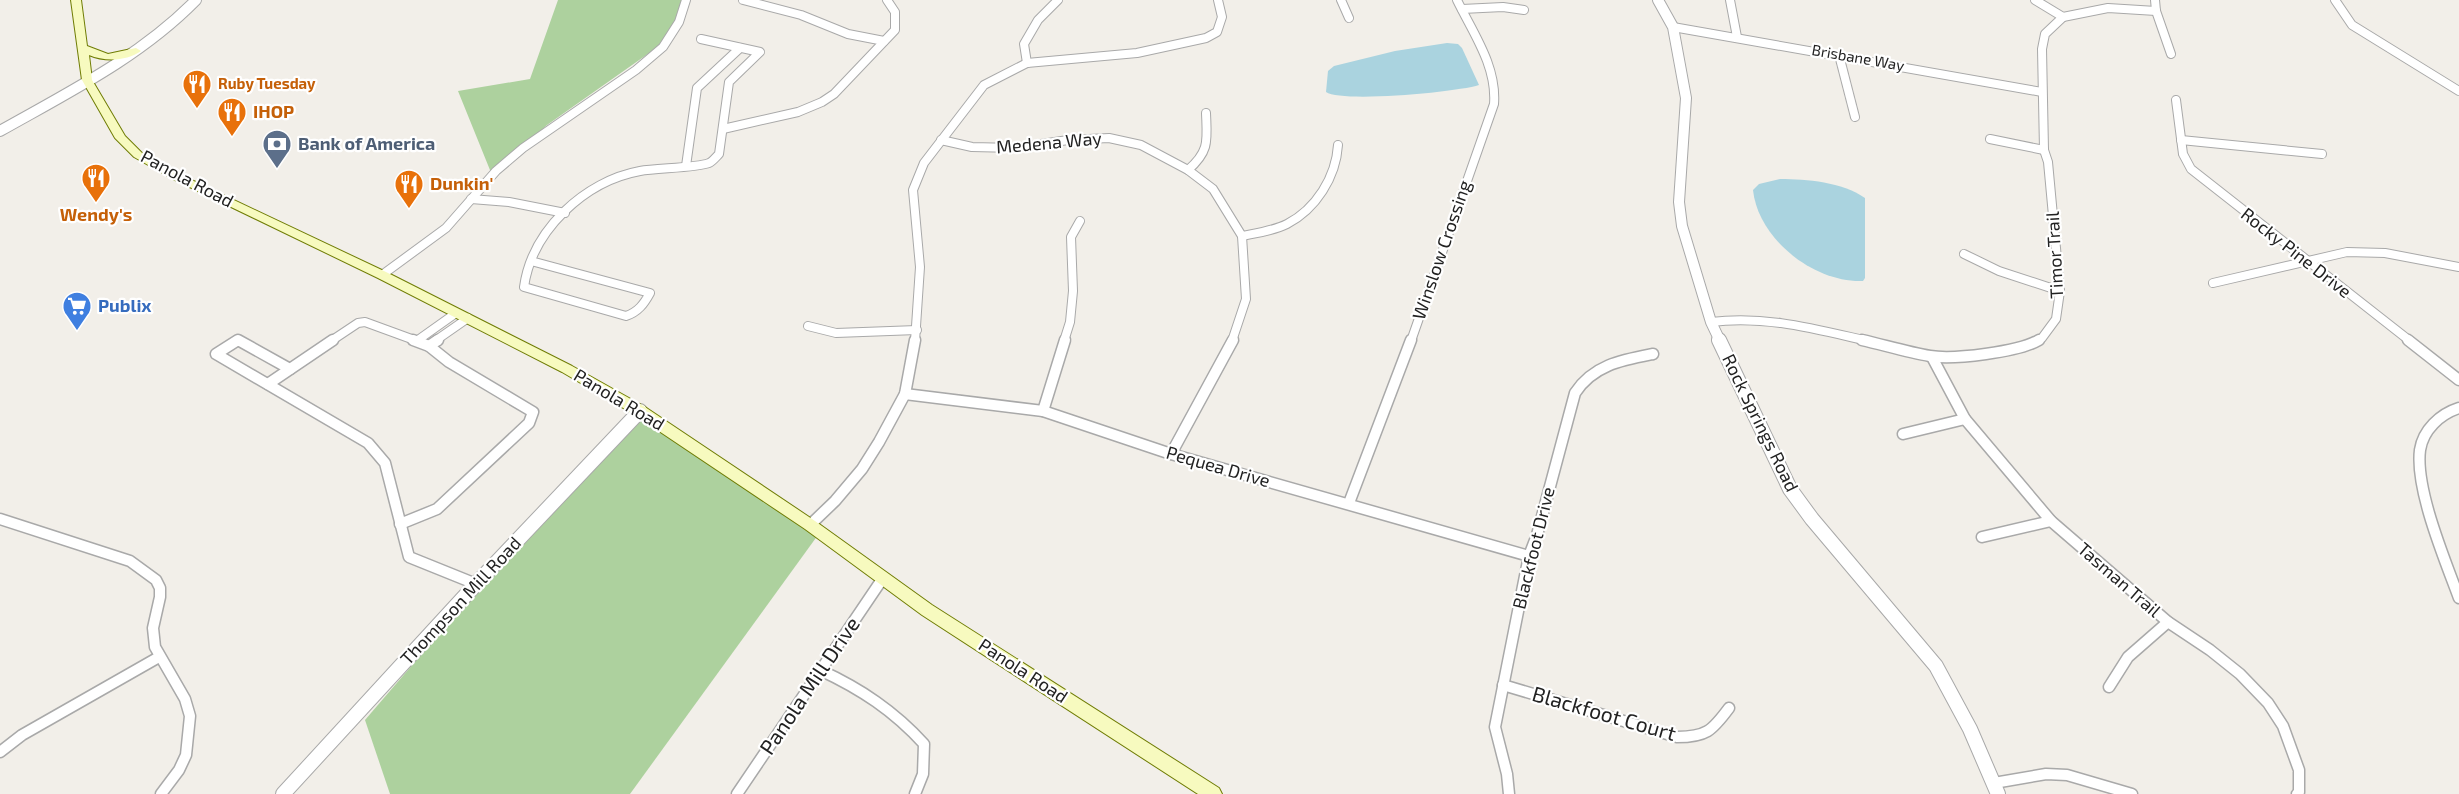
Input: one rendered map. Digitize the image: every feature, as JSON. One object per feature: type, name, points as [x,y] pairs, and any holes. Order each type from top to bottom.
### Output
[{"type":"main road","name":"Panola Road","points":[[76,0],[87,80],[121,138],[138,155],[177,177],[382,275],[567,369],[640,411],[810,525],[927,609],[1213,794]]},
{"type":"main road","points":[[82,47],[97,57],[106,58],[136,51]]},
{"type":"street","points":[[0,131],[136,51],[175,22],[196,0]]},
{"type":"street","points":[[382,275],[446,228],[496,171],[523,148],[636,70],[663,46],[679,22],[686,0]]},
{"type":"street","points":[[743,0],[801,15],[848,34],[885,41]]},
{"type":"street","points":[[723,129],[798,112],[834,94],[895,30],[895,12],[887,0]]},
{"type":"street","points":[[1027,63],[1024,44],[1038,20],[1058,0]]},
{"type":"street","points":[[810,525],[835,501],[862,469],[905,394],[917,330],[920,267],[913,190],[924,163],[940,140],[984,85],[996,77],[1027,63],[1137,53],[1206,38],[1217,32],[1222,17],[1218,0]]},
{"type":"street","points":[[1341,0],[1349,18]]},
{"type":"street","name":"Winslow Crossing","points":[[1349,503],[1406,355],[1483,134],[1492,117],[1497,85],[1485,51],[1457,0]]},
{"type":"street","name":"Rock Springs Road","points":[[1658,0],[1673,27],[1686,98],[1679,202],[1682,226],[1711,322],[1790,489],[1812,519],[1936,666],[1970,729],[1996,789]]},
{"type":"street","points":[[1730,0],[1737,36]]},
{"type":"street","points":[[2035,0],[2062,17],[2108,8],[2156,11]]},
{"type":"street","points":[[2156,0],[2156,11],[2171,54]]},
{"type":"street","points":[[2335,0],[2352,26],[2459,90]]},
{"type":"street","points":[[1462,9],[1503,7],[1524,10]]},
{"type":"street","name":"Timor Trail","points":[[1711,322],[1740,318],[1805,326],[1932,357],[1984,354],[2030,345],[2042,339],[2056,319],[2060,291],[2049,162],[2044,150],[2042,49],[2045,34],[2062,17]]},
{"type":"street","name":"Brisbane Way","points":[[1673,27],[1737,36],[2042,92]]},
{"type":"street","points":[[531,261],[651,293],[634,314],[626,316],[524,287],[525,274],[531,261],[549,228],[586,195],[617,176],[709,162],[720,154],[729,82],[760,52],[701,39]]},
{"type":"street","points":[[686,166],[697,88],[740,48]]},
{"type":"street","points":[[1839,56],[1855,117]]},
{"type":"street","name":"Rocky Pine Drive","points":[[2176,100],[2183,154],[2191,169],[2459,380]]},
{"type":"street","points":[[1188,170],[1203,158],[1207,147],[1206,113]]},
{"type":"street","name":"Medena Way","points":[[940,140],[972,147],[1015,148],[1068,140],[1109,138],[1141,145],[1188,170],[1213,189],[1242,236],[1246,299],[1234,338],[1171,454]]},
{"type":"street","points":[[1990,139],[2044,150]]},
{"type":"street","points":[[2181,140],[2322,154]]},
{"type":"street","points":[[1242,236],[1285,225],[1299,216],[1315,200],[1328,180],[1338,159],[1338,146]]},
{"type":"street","points":[[471,199],[509,202],[565,213]]},
{"type":"street","points":[[1043,411],[1070,322],[1073,291],[1071,237],[1080,221]]},
{"type":"street","points":[[2213,283],[2347,252],[2367,252],[2459,267]]},
{"type":"street","points":[[1964,254],[1980,264],[2009,276],[2060,291]]},
{"type":"street","points":[[418,340],[462,316]]},
{"type":"street","points":[[429,346],[462,316]]},
{"type":"street","points":[[268,384],[358,323],[372,324],[429,346],[449,362],[533,412],[529,423],[437,509],[400,524]]},
{"type":"street","points":[[808,326],[836,333],[917,330]]},
{"type":"street","points":[[290,369],[238,340],[216,354],[368,443],[385,462],[409,557],[476,584]]},
{"type":"street","name":"Blackfoot Drive","points":[[1509,794],[1507,774],[1495,727],[1529,556],[1537,535],[1575,393],[1580,382],[1608,364],[1653,354]]},
{"type":"street","name":"Tasman Trail","points":[[1932,357],[1965,419],[2051,521],[2168,622],[2210,650],[2240,674],[2268,703],[2283,726],[2299,770],[2299,792],[2297,794]]},
{"type":"street","name":"Pequea Drive","points":[[905,394],[1043,411],[1171,454],[1529,556]]},
{"type":"street","points":[[2459,408],[2450,410],[2426,433],[2420,450],[2419,466],[2444,558],[2459,598]]},
{"type":"street","name":"Thompson Mill Road","points":[[283,794],[476,584],[640,411]]},
{"type":"street","points":[[1903,434],[1965,419]]},
{"type":"street","points":[[0,519],[130,561],[148,570],[156,579],[161,592],[160,605],[154,622],[154,642],[159,657],[189,708],[190,745],[185,762],[161,794]]},
{"type":"street","points":[[1982,537],[2051,521]]},
{"type":"street","name":"Panola Mill Drive","points":[[737,794],[883,578]]},
{"type":"street","points":[[2109,687],[2128,657],[2168,622]]},
{"type":"street","points":[[0,752],[22,735],[159,657]]},
{"type":"street","points":[[820,670],[856,686],[893,710],[924,744],[923,774],[915,794]]},
{"type":"street","name":"Blackfoot Court","points":[[1503,685],[1677,737],[1695,737],[1711,733],[1729,708]]},
{"type":"street","points":[[1996,789],[2046,774],[2067,775],[2132,794]]},
{"type":"green space","points":[[558,0],[684,0],[669,39],[547,125],[492,175],[458,91],[530,79]]},
{"type":"green space","points":[[633,408],[818,535],[630,794],[390,794],[365,720]]},
{"type":"water","points":[[1447,43],[1458,44],[1462,48],[1479,85],[1426,93],[1376,96],[1354,97],[1326,92],[1328,71],[1334,66],[1395,51]]},
{"type":"water","points":[[1780,179],[1835,185],[1865,198],[1865,278],[1863,281],[1844,280],[1826,275],[1792,255],[1777,241],[1765,225],[1757,208],[1753,190],[1759,184]]},
{"type":"place","name":"Ruby Tuesday","points":[[197,110]]},
{"type":"place","name":"IHOP","points":[[232,138]]},
{"type":"place","name":"Bank of America","points":[[277,170]]},
{"type":"place","name":"Wendy's","points":[[96,204]]},
{"type":"place","name":"Dunkin'","points":[[409,210]]},
{"type":"place","name":"Publix","points":[[77,332]]}]
